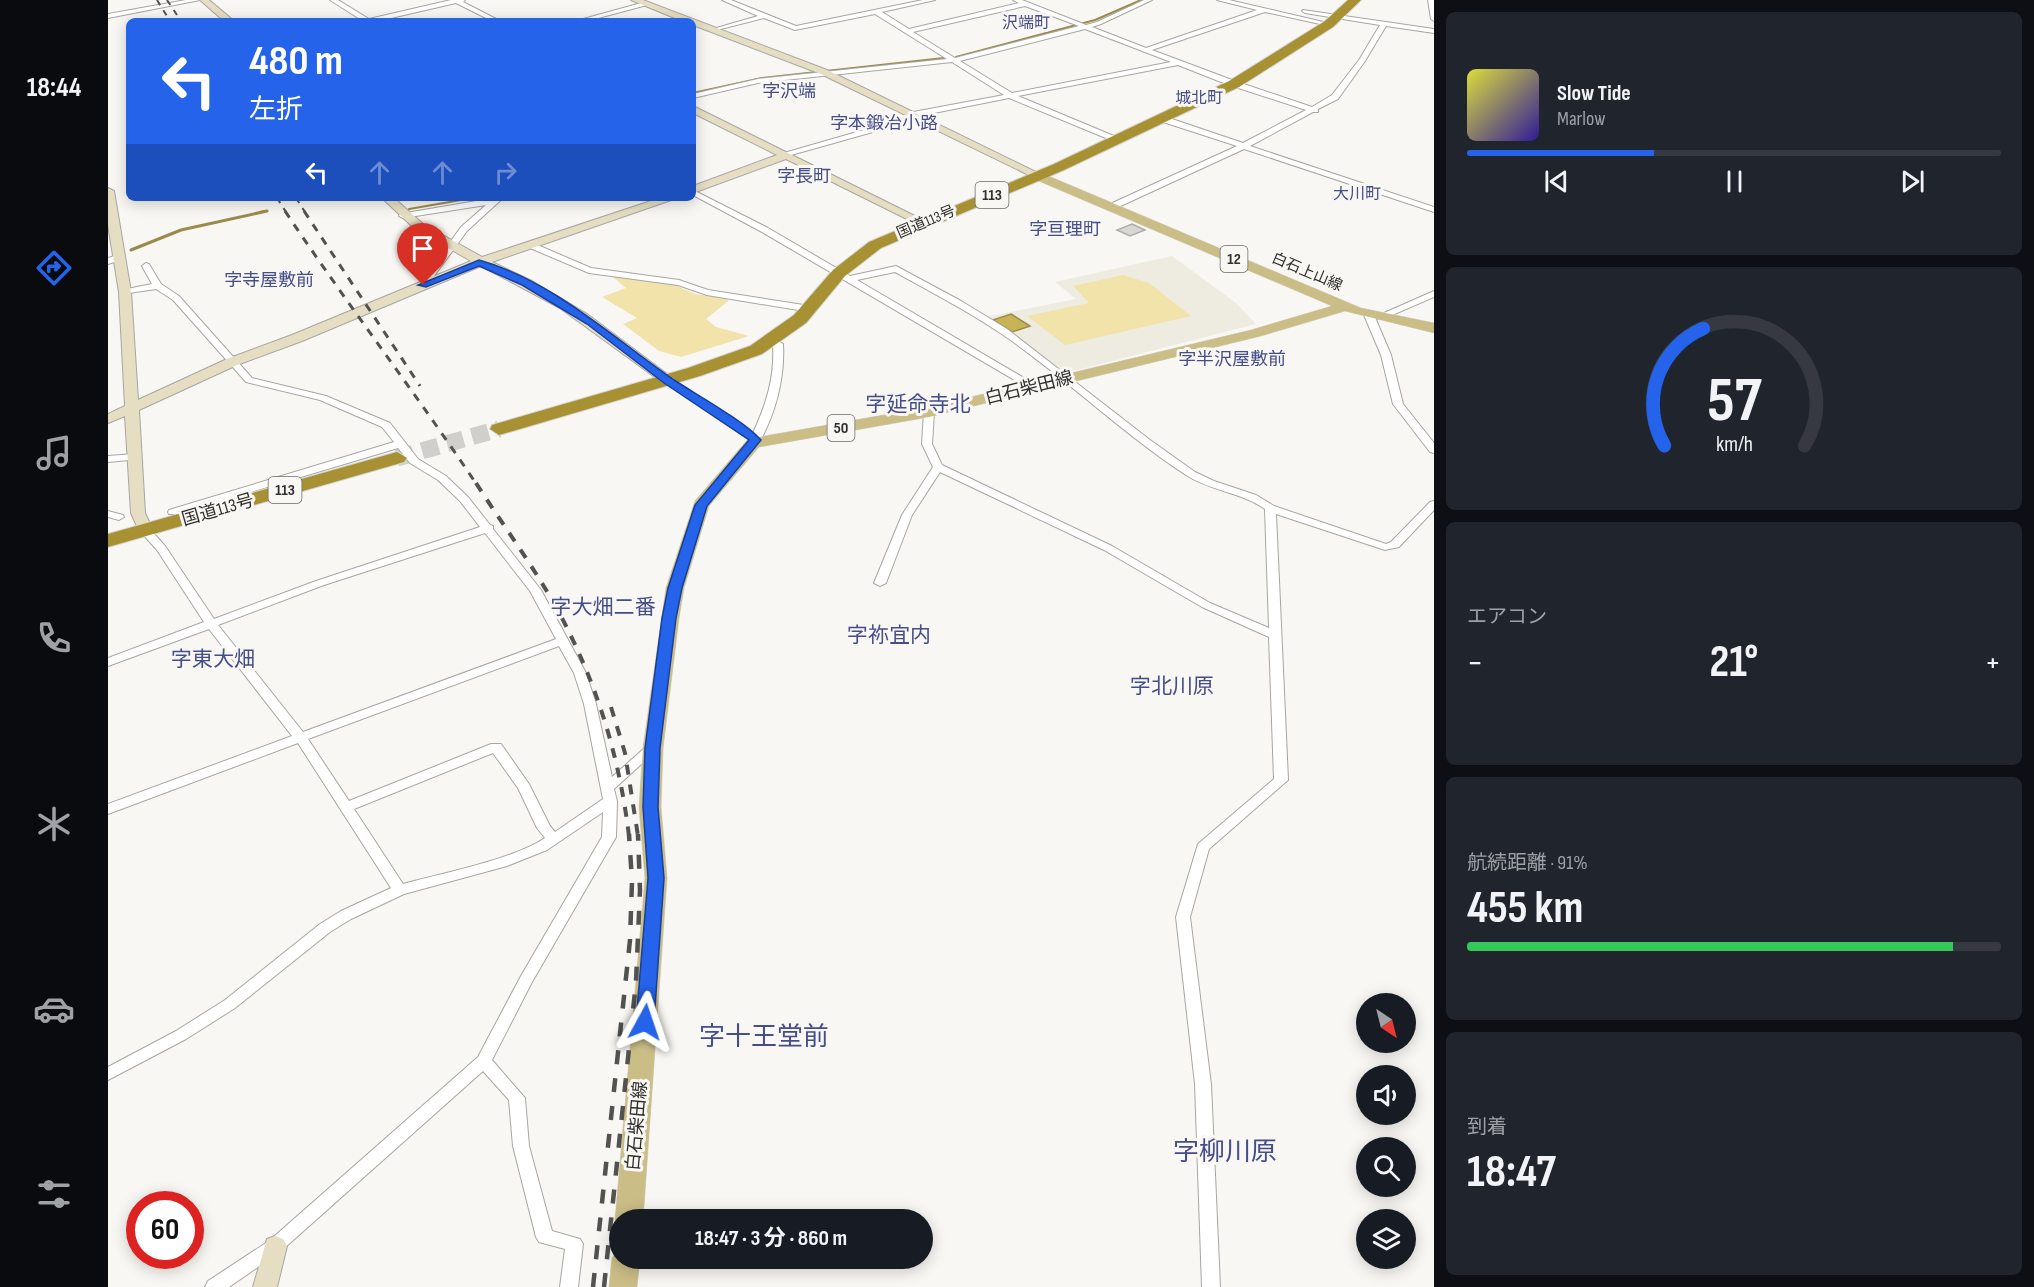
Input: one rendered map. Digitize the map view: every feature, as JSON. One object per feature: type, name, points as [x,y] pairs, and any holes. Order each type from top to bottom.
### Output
[{"type":"highway","name":"国道113号","points":[[499,429],[729,361],[772,341],[810,309],[875,245],[1118,141],[1234,84],[1334,20],[1355,0]]},
{"type":"highway","name":"国道113号","points":[[108,541],[398,451]]},
{"type":"main road","name":"白石上山線","points":[[1039,176],[1346,306],[1375,316],[1434,328]]},
{"type":"main road","name":"白石柴田線","points":[[630,1209],[656,878],[650,807],[652,748],[675,588],[701,505],[754,441],[790,440],[892,417],[929,412],[1256,333],[1346,306]]},
{"type":"main road","points":[[623,1287],[625,1269]]},
{"type":"street","points":[[108,15],[196,0]]},
{"type":"street","points":[[204,0],[225,18]]},
{"type":"street","points":[[333,0],[363,18]]},
{"type":"street","points":[[381,18],[457,0],[491,18]]},
{"type":"street","points":[[635,0],[681,18]]},
{"type":"street","points":[[591,18],[658,0]]},
{"type":"street","points":[[725,0],[795,28],[932,0]]},
{"type":"street","points":[[1016,0],[1234,84],[1315,110]]},
{"type":"street","points":[[696,95],[758,81],[823,72],[954,60],[1081,26],[1149,0]]},
{"type":"street","points":[[1220,0],[1299,17],[1384,23],[1434,31]]},
{"type":"street","points":[[1431,0],[1434,19]]},
{"type":"street","points":[[142,1],[143,9]]},
{"type":"street","points":[[909,31],[1026,4]]},
{"type":"street","points":[[1299,17],[1307,8],[1334,20]]},
{"type":"street","points":[[1145,50],[1264,10]]},
{"type":"street","points":[[877,12],[1011,96],[1118,141]]},
{"type":"street","points":[[696,36],[764,16]]},
{"type":"street","points":[[1111,207],[1244,146],[1315,110],[1340,93],[1384,23]]},
{"type":"street","points":[[696,24],[823,72],[1039,176]]},
{"type":"street","points":[[696,190],[787,155],[914,116],[1179,62]]},
{"type":"street","points":[[696,110],[923,223]]},
{"type":"street","points":[[1163,119],[1434,210]]},
{"type":"street","points":[[108,191],[114,259],[125,292],[139,517],[212,625],[301,738],[400,890]]},
{"type":"street","points":[[696,193],[1033,387]]},
{"type":"street","points":[[390,201],[403,216],[450,248],[562,303],[754,441],[775,397],[779,355],[778,344],[772,341]]},
{"type":"street","points":[[403,216],[487,201]]},
{"type":"street","points":[[423,285],[464,229],[496,201]]},
{"type":"street","points":[[108,419],[232,362],[297,339],[423,285],[479,263],[662,201]]},
{"type":"street","points":[[533,246],[589,270],[679,283],[707,292],[810,309]]},
{"type":"street","points":[[146,266],[158,286],[176,298],[249,380],[323,398],[386,424],[398,451],[442,478],[489,528],[535,590],[580,673],[590,704],[608,795],[609,837],[526,980],[484,1060],[275,1246],[213,1287]]},
{"type":"street","points":[[844,276],[896,269],[961,304],[1016,340],[1134,435],[1210,485],[1385,547],[1395,545],[1434,504]]},
{"type":"street","points":[[125,292],[158,286]]},
{"type":"street","points":[[1434,294],[1375,316],[1398,404],[1434,450]]},
{"type":"street","points":[[929,412],[927,444],[938,467],[1108,548],[1206,605],[1276,636]]},
{"type":"street","points":[[173,512],[398,451]]},
{"type":"street","points":[[108,459],[135,457]]},
{"type":"street","points":[[880,583],[907,515],[938,467]]},
{"type":"street","points":[[1211,1287],[1203,1084],[1183,918],[1203,847],[1281,780],[1270,508]]},
{"type":"street","points":[[108,662],[320,583],[489,528]]},
{"type":"street","points":[[108,809],[561,641]]},
{"type":"street","points":[[346,807],[496,747],[524,787],[544,828],[553,839]]},
{"type":"street","points":[[108,1074],[181,1035],[230,1004],[325,928],[400,890],[502,862],[542,847],[608,795],[652,748]]},
{"type":"street","points":[[484,1060],[517,1098],[521,1146],[545,1237],[573,1244],[569,1287]]},
{"type":"street","points":[[265,1287],[275,1246]]},
{"type":"shaded area","points":[[1172,256],[1236,303],[1256,324],[1062,374],[981,318],[1076,299],[1055,282]]},
{"type":"shaded area","points":[[618,275],[675,285],[695,294],[726,298],[728,301],[706,319],[716,327],[749,336],[681,357],[659,351],[623,324],[637,318],[602,297],[626,288],[613,277]]},
{"type":"shaded area","points":[[1123,275],[1149,283],[1191,316],[1065,345],[1027,316],[1089,303],[1073,286]]},
{"type":"shaded area","points":[[1011,314],[1030,326],[1012,332],[993,320]]},
{"type":"building","points":[[1132,224],[1145,230],[1130,236],[1117,230]]},
{"type":"waterway","points":[[956,57],[1095,20],[1141,0]]},
{"type":"waterway","points":[[696,92],[762,78],[944,58]]},
{"type":"waterway","points":[[409,209],[456,201]]},
{"type":"waterway","points":[[131,250],[181,230],[267,211],[260,212]]},
{"type":"tunnel","points":[[397,458],[499,429]]},
{"type":"railway","points":[[157,0],[168,18]]},
{"type":"railway","points":[[167,0],[179,18]]},
{"type":"railway","points":[[279,201],[286,212]]},
{"type":"railway","points":[[298,201],[305,212]]},
{"type":"railway","points":[[285,211],[477,485]]},
{"type":"railway","points":[[304,211],[420,386]]},
{"type":"railway","points":[[476,483],[546,589],[578,651],[607,728],[620,781],[629,836]]},
{"type":"railway","points":[[611,707],[625,753],[638,836]]},
{"type":"railway","points":[[593,1287],[630,940],[632,881],[629,834]]},
{"type":"railway","points":[[604,1287],[636,982],[640,890],[638,834]]},
{"type":"district","name":"沢端町","points":[[1026,23]]},
{"type":"district","name":"字沢端","points":[[789,91]]},
{"type":"district","name":"城北町","points":[[1199,98]]},
{"type":"district","name":"字本鍛冶小路","points":[[884,123]]},
{"type":"district","name":"字長町","points":[[804,176]]},
{"type":"district","name":"大川町","points":[[1357,194]]},
{"type":"district","name":"字亘理町","points":[[1065,229]]},
{"type":"district","name":"字寺屋敷前","points":[[269,280]]},
{"type":"district","name":"字半沢屋敷前","points":[[1232,359]]},
{"type":"district","name":"字延命寺北","points":[[918,404]]},
{"type":"district","name":"字大畑二番","points":[[603,607]]},
{"type":"district","name":"字祢宜内","points":[[889,635]]},
{"type":"district","name":"字東大畑","points":[[213,659]]},
{"type":"district","name":"字北川原","points":[[1172,686]]},
{"type":"district","name":"字十王堂前","points":[[764,1037]]},
{"type":"district","name":"字柳川原","points":[[1225,1152]]},
{"type":"route","points":[[423,285],[456,270],[479,263],[525,283],[591,322],[668,380],[755,440],[701,505],[675,588],[669,618],[659,709],[652,748],[650,807],[656,878],[645,1022]]}]
